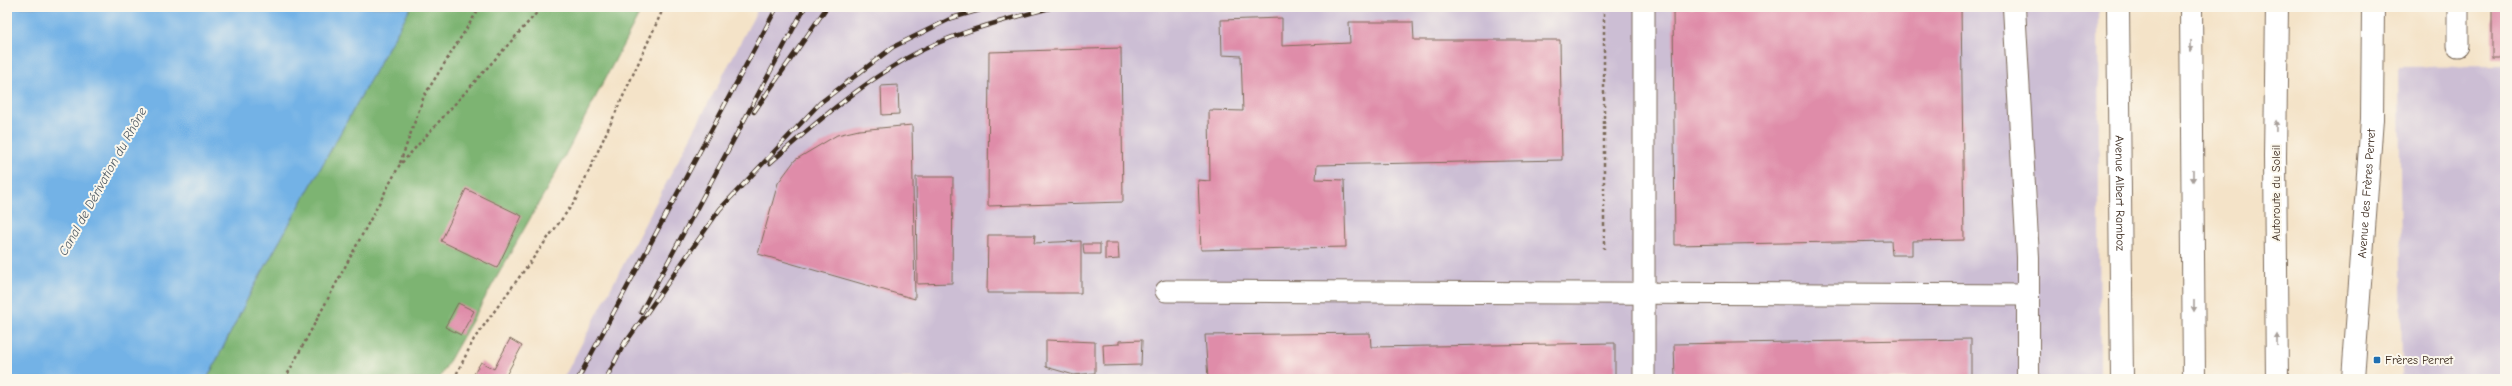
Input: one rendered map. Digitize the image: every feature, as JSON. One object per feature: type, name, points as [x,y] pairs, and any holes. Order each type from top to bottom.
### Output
[{"type":"main road","points":[[2014,7],[2028,256],[2028,379]]},
{"type":"main road","name":"Avenue Albert Ramboz","points":[[2118,7],[2122,379]]},
{"type":"main road","points":[[2191,7],[2194,379]]},
{"type":"main road","name":"Autoroute du Soleil","points":[[2277,7],[2275,156],[2277,379]]},
{"type":"main road","name":"Avenue des Frères Perret","points":[[2352,379],[2372,119],[2373,7]]},
{"type":"lane","points":[[1644,7],[1644,379]]},
{"type":"lane","points":[[2458,7],[2458,46]]},
{"type":"lane","points":[[1166,291],[1644,291],[2028,294]]},
{"type":"path","points":[[285,379],[399,166],[424,96],[480,7]]},
{"type":"path","points":[[399,166],[542,7]]},
{"type":"path","points":[[454,379],[474,339],[575,201],[664,7]]},
{"type":"path","points":[[1604,7],[1604,249]]},
{"type":"shaded area","points":[[759,7],[2098,7],[2100,379],[563,379]]},
{"type":"shaded area","points":[[2505,66],[2505,379],[2402,379],[2399,67]]},
{"type":"green space","points":[[411,7],[643,7],[553,178],[439,379],[207,379],[251,292]]},
{"type":"water","name":"Canal de Dérivation du Rhône","points":[[7,7],[411,7],[251,292],[207,379],[7,379]]},
{"type":"building","points":[[1673,7],[1961,7],[1964,240],[1912,241],[1912,255],[1892,255],[1891,241],[1675,245]]},
{"type":"building","points":[[2492,7],[2505,7],[2505,58],[2492,58]]},
{"type":"building","points":[[1282,18],[1282,46],[1350,43],[1349,22],[1413,22],[1414,40],[1560,40],[1562,160],[1317,165],[1316,179],[1344,180],[1346,247],[1201,250],[1198,180],[1210,181],[1209,110],[1243,111],[1241,56],[1222,55],[1221,20]]},
{"type":"building","points":[[1121,48],[1123,202],[988,206],[989,52]]},
{"type":"building","points":[[898,85],[899,114],[882,115],[881,86]]},
{"type":"building","points":[[912,125],[915,299],[758,254],[778,183],[795,160],[837,135],[859,130]]},
{"type":"building","points":[[916,177],[953,177],[952,283],[917,284]]},
{"type":"building","points":[[466,189],[522,216],[497,268],[441,241]]},
{"type":"building","points":[[988,235],[1035,235],[1034,243],[1081,241],[1081,293],[987,293]]},
{"type":"building","points":[[1105,243],[1118,243],[1119,259],[1105,260]]},
{"type":"building","points":[[1083,244],[1100,244],[1100,254],[1084,254]]},
{"type":"building","points":[[458,303],[474,311],[461,335],[445,327]]},
{"type":"building","points":[[1370,333],[1371,347],[1615,343],[1615,379],[1208,379],[1205,335]]},
{"type":"building","points":[[510,339],[522,346],[504,379],[471,379],[481,362],[494,369]]},
{"type":"building","points":[[1971,339],[1971,379],[1675,379],[1674,344]]},
{"type":"building","points":[[1046,340],[1095,342],[1095,373],[1074,375],[1046,367]]},
{"type":"building","points":[[1142,340],[1141,365],[1104,366],[1103,345],[1119,344],[1119,341]]},
{"type":"railway","points":[[578,379],[777,7]]},
{"type":"railway","points":[[641,312],[805,7]]},
{"type":"railway","points":[[754,112],[827,7]]},
{"type":"railway","points":[[624,345],[720,209],[820,103],[893,47],[952,18],[990,7]]},
{"type":"railway","points":[[770,163],[853,94],[907,58],[941,41],[960,34],[997,22],[1053,7]]},
{"type":"railway","points":[[606,379],[626,340]]},
{"type":"place","name":"Frères Perret","points":[[2377,360]]}]
